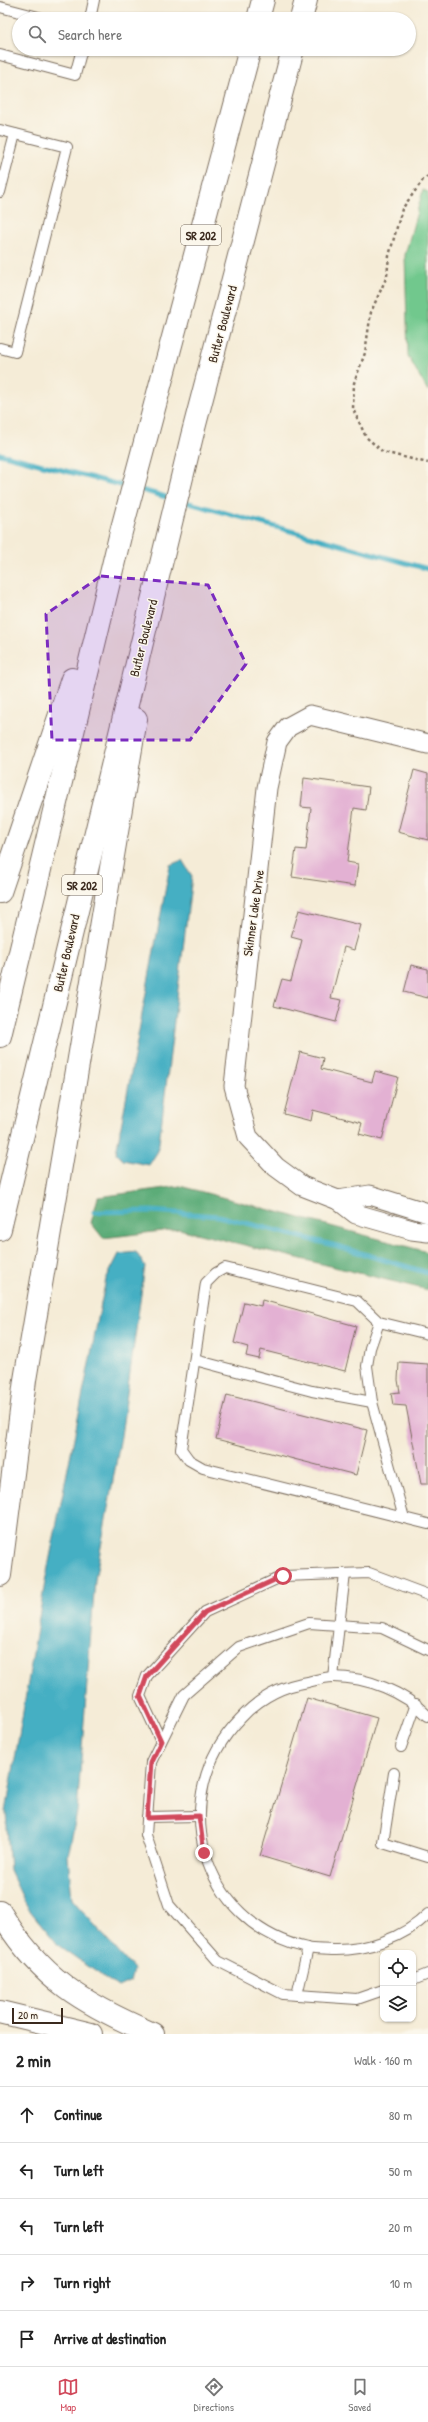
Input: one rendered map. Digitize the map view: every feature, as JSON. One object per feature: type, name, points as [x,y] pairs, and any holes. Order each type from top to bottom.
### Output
[{"type":"main road","points":[[260,12],[263,0]]},
{"type":"main road","points":[[303,12],[306,0]]},
{"type":"main road","name":"SR 202","points":[[0,1036],[122,532],[248,56]]},
{"type":"main road","name":"Butler Boulevard","points":[[0,1229],[192,436],[291,56]]},
{"type":"main road","points":[[0,892],[122,532]]},
{"type":"main road","points":[[0,1575],[25,1380],[166,542]]},
{"type":"main road","points":[[0,1912],[10,1928],[34,1958],[60,1984],[90,2005],[153,2034]]},
{"type":"main road","points":[[0,2012],[91,2034]]},
{"type":"street","name":"Skinner Lake Drive","points":[[428,744],[310,715],[288,727],[277,742],[267,788],[234,1086],[248,1137],[276,1167],[302,1186],[338,1200],[356,1214],[412,1230],[428,1232]]},
{"type":"street","points":[[338,1200],[370,1195],[428,1213]]},
{"type":"lane","points":[[91,12],[94,0]]},
{"type":"lane","points":[[0,7],[19,12]]},
{"type":"lane","points":[[0,55],[76,75],[80,56]]},
{"type":"lane","points":[[0,130],[67,148],[15,352],[0,348]]},
{"type":"lane","points":[[0,192],[2,177],[15,134]]},
{"type":"lane","points":[[428,1334],[379,1322],[357,1300],[225,1268],[216,1273],[206,1283],[181,1450],[189,1460],[203,1468],[428,1524]]},
{"type":"lane","points":[[379,1322],[370,1348],[367,1366],[372,1402],[404,1518]]},
{"type":"lane","points":[[195,1360],[312,1391],[372,1402]]},
{"type":"lane","points":[[161,1741],[140,1696],[147,1676],[205,1612],[283,1576],[369,1573],[428,1595]]},
{"type":"lane","points":[[333,1677],[340,1625],[344,1574]]},
{"type":"lane","points":[[380,1991],[357,1999],[284,1994],[218,1961],[169,1905],[146,1835],[151,1762],[184,1695],[239,1647],[309,1623],[382,1628],[428,1650]]},
{"type":"lane","points":[[427,1918],[389,1940],[349,1951],[308,1948],[273,1936],[243,1915],[219,1886],[204,1853],[199,1816],[205,1774],[224,1735],[254,1704],[291,1684],[333,1677],[377,1683],[416,1704],[428,1716]]},
{"type":"lane","points":[[402,1748],[416,1704]]},
{"type":"lane","points":[[394,1773],[383,1843],[428,1857]]},
{"type":"lane","points":[[147,1818],[199,1816]]},
{"type":"lane","points":[[296,1995],[308,1948]]},
{"type":"lane","points":[[416,1979],[428,1974]]},
{"type":"path","points":[[428,176],[423,180],[402,209],[389,256],[387,276],[371,312],[365,353],[354,383],[354,409],[366,437],[384,452],[428,463]]},
{"type":"highlighted area","points":[[101,576],[208,585],[246,664],[190,740],[52,740],[46,614]]},
{"type":"green space","points":[[423,190],[428,192],[428,391],[408,356],[405,255]]},
{"type":"green space","points":[[180,1186],[428,1252],[428,1290],[179,1229],[103,1238],[91,1223],[98,1197]]},
{"type":"water","points":[[182,860],[192,876],[158,1151],[149,1165],[123,1160],[116,1153],[170,865]]},
{"type":"water","points":[[136,1252],[145,1266],[121,1436],[95,1580],[77,1812],[68,1856],[72,1899],[134,1970],[131,1981],[118,1987],[59,1946],[27,1907],[10,1871],[6,1812],[45,1582],[106,1279],[119,1254]]},
{"type":"building","points":[[414,770],[428,774],[428,840],[398,832]]},
{"type":"building","points":[[304,778],[369,787],[366,810],[354,808],[347,862],[358,864],[355,886],[292,877],[296,849],[306,850],[311,808],[301,807]]},
{"type":"building","points":[[299,910],[361,925],[354,950],[344,947],[331,998],[342,1000],[336,1022],[274,1006],[282,979],[291,981],[302,940],[291,937]]},
{"type":"building","points":[[411,965],[428,969],[428,998],[404,992]]},
{"type":"building","points":[[300,1052],[323,1058],[321,1069],[372,1082],[375,1071],[398,1077],[382,1140],[359,1134],[362,1123],[313,1110],[311,1121],[284,1114]]},
{"type":"building","points":[[262,1300],[356,1326],[345,1371],[261,1350],[259,1359],[246,1356],[248,1347],[234,1343],[244,1302],[261,1306]]},
{"type":"building","points":[[399,1362],[428,1364],[428,1484],[421,1484],[406,1406],[393,1405],[391,1393],[400,1392],[398,1380]]},
{"type":"building","points":[[227,1395],[367,1430],[356,1475],[216,1439]]},
{"type":"building","points":[[307,1698],[377,1718],[330,1877],[260,1856]]},
{"type":"waterway","points":[[0,454],[128,487]]},
{"type":"waterway","points":[[138,489],[173,499]]},
{"type":"waterway","points":[[182,501],[428,569]]},
{"type":"waterway","points":[[94,1212],[151,1211],[218,1216],[337,1246],[428,1273]]},
{"type":"route","points":[[204,1853],[199,1816],[147,1818],[151,1762],[161,1741],[140,1696],[147,1676],[205,1612],[283,1576]]}]
